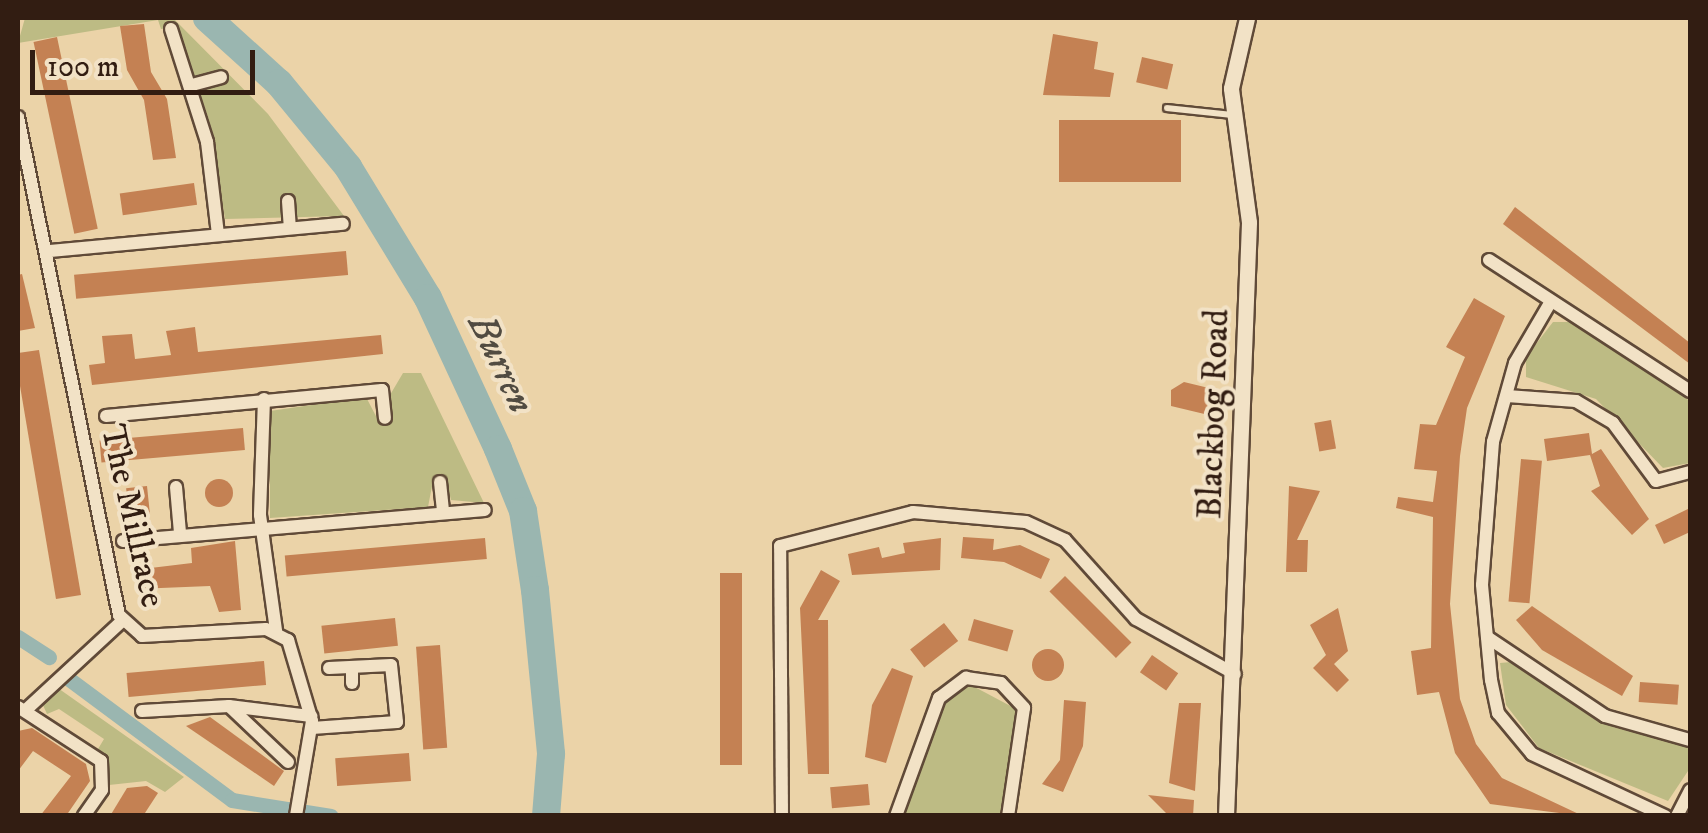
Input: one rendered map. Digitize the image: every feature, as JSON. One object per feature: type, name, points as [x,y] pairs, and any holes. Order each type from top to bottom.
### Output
[{"type":"street","name":"Blackbog Road","points":[[1226,816],[1235,674],[1249,222],[1234,116],[1232,64],[1247,18]]},
{"type":"street","points":[[172,29],[192,85],[218,234]]},
{"type":"street","points":[[192,85],[221,77]]},
{"type":"street","name":"The Millrace","points":[[18,118],[50,251],[122,620],[142,636],[276,632]]},
{"type":"street","points":[[288,202],[290,227]]},
{"type":"street","points":[[50,251],[343,224]]},
{"type":"street","points":[[1489,260],[1690,391]]},
{"type":"street","points":[[1550,303],[1507,396],[1486,493],[1487,638],[1498,713],[1513,736],[1578,779],[1665,816]]},
{"type":"street","points":[[106,416],[382,390],[385,418]]},
{"type":"street","points":[[1507,396],[1576,401],[1613,422],[1656,481],[1690,472]]},
{"type":"street","points":[[264,399],[262,527],[276,632],[296,654],[311,722],[298,810]]},
{"type":"street","points":[[440,482],[444,512]]},
{"type":"street","points":[[176,487],[180,533]]},
{"type":"street","points":[[123,541],[180,533],[485,510]]},
{"type":"street","points":[[782,816],[780,546],[912,512],[1026,522],[1065,540],[1136,619],[1235,674]]},
{"type":"street","points":[[84,816],[102,790],[101,761],[22,707],[53,675],[122,620]]},
{"type":"street","points":[[1487,638],[1605,716],[1690,740]]},
{"type":"street","points":[[142,711],[229,706],[311,722],[397,722],[390,665],[329,668]]},
{"type":"street","points":[[352,668],[352,683]]},
{"type":"street","points":[[896,816],[938,698],[966,678],[1001,684],[1024,708],[1008,816]]},
{"type":"street","points":[[229,706],[288,762]]},
{"type":"street","points":[[1677,816],[1690,790]]},
{"type":"lane","points":[[1167,108],[1234,116]]},
{"type":"shaded area","points":[[25,18],[173,18],[268,114],[344,216],[225,219],[209,120],[178,27],[161,29],[158,20],[18,43]]},
{"type":"shaded area","points":[[1553,322],[1570,322],[1690,401],[1690,463],[1663,468],[1596,399],[1526,377],[1526,357]]},
{"type":"shaded area","points":[[403,373],[421,373],[484,503],[451,500],[446,480],[433,481],[428,507],[270,518],[270,411],[366,397],[378,420],[392,420],[390,395]]},
{"type":"shaded area","points":[[1511,662],[1613,727],[1690,747],[1690,768],[1668,801],[1539,748],[1506,705],[1500,663]]},
{"type":"shaded area","points":[[971,685],[1018,710],[1002,815],[902,816],[941,703]]},
{"type":"shaded area","points":[[55,686],[184,777],[165,792],[146,781],[109,785],[98,749],[104,739],[59,709],[47,714],[42,703]]},
{"type":"building","points":[[144,24],[151,72],[167,99],[176,158],[153,160],[144,100],[127,70],[120,26]]},
{"type":"building","points":[[1053,34],[1098,42],[1094,69],[1114,73],[1110,97],[1043,95]]},
{"type":"building","points":[[57,37],[98,229],[74,234],[34,42]]},
{"type":"building","points":[[1142,57],[1173,64],[1167,90],[1136,82]]},
{"type":"building","points":[[1059,120],[1181,120],[1181,182],[1059,182]]},
{"type":"building","points":[[194,183],[197,205],[123,215],[120,193]]},
{"type":"building","points":[[1515,207],[1690,343],[1690,364],[1503,224]]},
{"type":"building","points":[[346,251],[348,275],[76,299],[74,275]]},
{"type":"building","points":[[22,274],[35,328],[18,331],[18,275]]},
{"type":"building","points":[[1474,298],[1505,316],[1467,408],[1460,456],[1450,604],[1460,699],[1476,744],[1502,778],[1583,816],[1490,804],[1455,753],[1439,692],[1417,695],[1411,651],[1431,648],[1433,517],[1396,508],[1398,497],[1433,502],[1437,471],[1414,469],[1420,424],[1436,425],[1465,357],[1446,347]]},
{"type":"building","points":[[195,327],[198,352],[381,335],[383,354],[92,385],[89,365],[105,363],[102,336],[132,334],[135,359],[171,355],[166,331]]},
{"type":"building","points":[[39,350],[81,595],[56,599],[18,374],[18,353]]},
{"type":"building","points":[[1184,382],[1217,390],[1217,417],[1171,406],[1171,390]]},
{"type":"building","points":[[1331,420],[1336,449],[1319,452],[1314,423]]},
{"type":"building","points":[[243,428],[245,450],[101,462],[100,441]]},
{"type":"building","points":[[1589,433],[1592,454],[1601,449],[1649,519],[1632,535],[1591,491],[1600,486],[1590,455],[1547,461],[1544,439]]},
{"type":"building","points":[[1521,459],[1542,461],[1529,603],[1509,601]]},
{"type":"building","points":[[219,479],[229,483],[233,493],[229,503],[219,507],[209,503],[205,493],[209,483]]},
{"type":"building","points":[[147,486],[150,514],[129,516],[126,488]]},
{"type":"building","points":[[1289,486],[1320,491],[1297,540],[1308,540],[1307,572],[1286,572]]},
{"type":"building","points":[[1690,508],[1690,532],[1664,544],[1655,525]]},
{"type":"building","points":[[963,537],[994,539],[993,550],[1020,545],[1050,559],[1041,579],[1004,562],[961,558]]},
{"type":"building","points":[[485,538],[487,559],[287,576],[285,556]]},
{"type":"building","points":[[941,538],[940,570],[852,575],[848,554],[879,547],[882,558],[905,553],[903,543]]},
{"type":"building","points":[[235,541],[241,610],[219,612],[210,586],[136,589],[134,570],[192,563],[191,548]]},
{"type":"building","points":[[821,570],[840,581],[818,620],[828,620],[829,774],[808,774],[800,608]]},
{"type":"building","points":[[720,573],[742,573],[742,765],[720,765]]},
{"type":"building","points":[[1065,576],[1131,642],[1116,658],[1049,592]]},
{"type":"building","points":[[1532,606],[1633,676],[1622,696],[1542,650],[1516,620]]},
{"type":"building","points":[[1338,608],[1348,651],[1334,664],[1349,680],[1337,692],[1313,668],[1326,655],[1310,625]]},
{"type":"building","points":[[395,618],[398,646],[324,654],[321,626]]},
{"type":"building","points":[[974,619],[1013,630],[1007,651],[968,640]]},
{"type":"building","points":[[944,623],[958,641],[924,668],[910,649]]},
{"type":"building","points":[[440,645],[447,748],[423,749],[416,647]]},
{"type":"building","points":[[1048,649],[1059,654],[1064,665],[1059,676],[1048,681],[1037,676],[1032,665],[1037,654]]},
{"type":"building","points":[[1152,655],[1178,673],[1166,691],[1140,672]]},
{"type":"building","points":[[264,661],[266,685],[129,697],[127,673]]},
{"type":"building","points":[[892,668],[913,676],[886,763],[865,757],[872,705]]},
{"type":"building","points":[[1640,682],[1679,685],[1678,705],[1639,702]]},
{"type":"building","points":[[1064,700],[1086,702],[1083,746],[1063,792],[1042,784],[1060,760]]},
{"type":"building","points":[[1179,703],[1201,703],[1195,791],[1169,783]]},
{"type":"building","points":[[210,717],[284,771],[274,786],[186,726]]},
{"type":"building","points":[[32,728],[86,764],[90,781],[66,816],[40,816],[71,776],[33,751],[18,771],[18,731]]},
{"type":"building","points":[[409,753],[411,781],[337,786],[335,758]]},
{"type":"building","points":[[868,784],[870,805],[832,808],[830,787]]},
{"type":"building","points":[[147,786],[158,793],[143,816],[110,816],[127,788]]},
{"type":"building","points":[[1148,795],[1194,800],[1193,816],[1169,816]]},
{"type":"waterway","name":"Burren","points":[[207,18],[279,83],[348,167],[428,298],[498,449],[523,511],[535,590],[551,754],[546,816]]},
{"type":"waterway","points":[[18,637],[49,657]]},
{"type":"waterway","points":[[69,679],[232,800],[331,816]]}]
